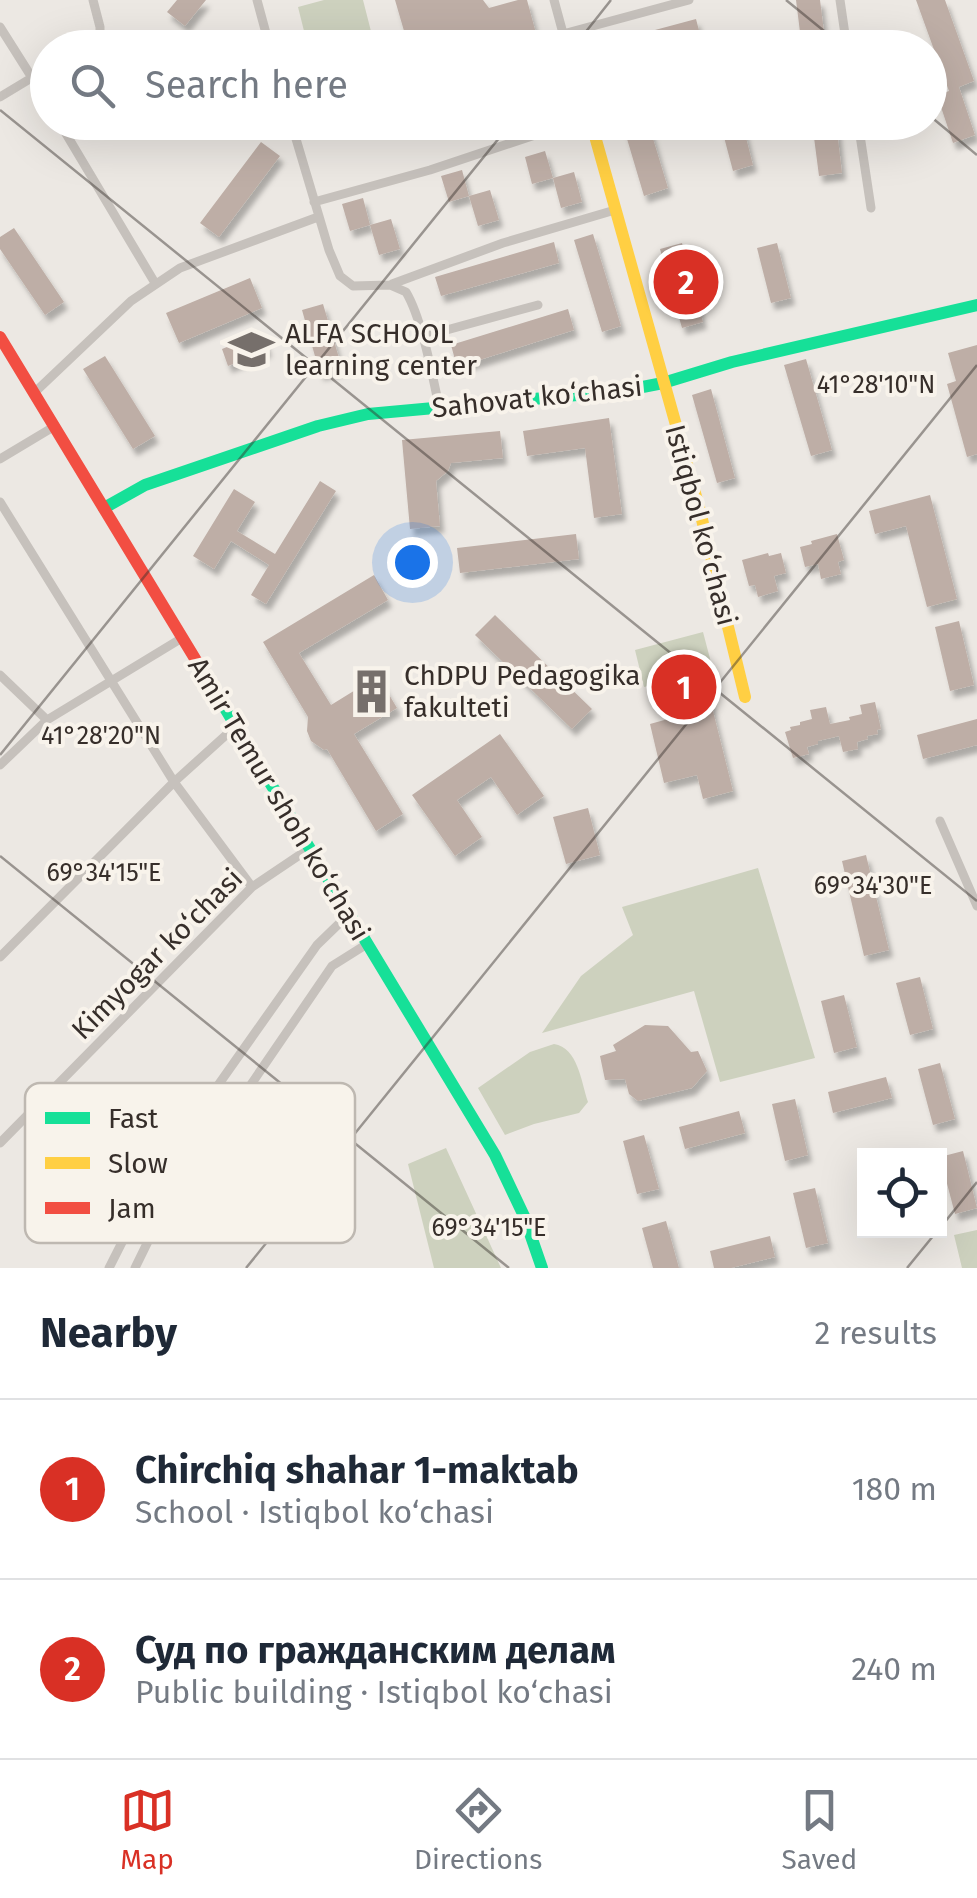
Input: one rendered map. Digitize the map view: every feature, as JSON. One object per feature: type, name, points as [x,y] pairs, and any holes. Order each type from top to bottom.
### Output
[{"type":"street","points":[[93,0],[100,30]]},
{"type":"street","points":[[257,0],[265,30]]},
{"type":"street","points":[[554,0],[562,30]]},
{"type":"street","points":[[578,30],[689,0]]},
{"type":"street","points":[[840,0],[844,30]]},
{"type":"street","points":[[0,27],[30,73]]},
{"type":"street","points":[[0,97],[30,77]]},
{"type":"street","points":[[70,140],[155,284]]},
{"type":"street","points":[[297,140],[336,267],[353,286],[390,286],[401,288],[410,296],[439,406]]},
{"type":"street","points":[[314,202],[520,140]]},
{"type":"street","name":"Istiqbol ko‘chasi","points":[[596,140],[698,507],[745,697]]},
{"type":"street","points":[[861,140],[871,208]]},
{"type":"street","points":[[390,286],[503,243],[615,210]]},
{"type":"street","points":[[34,393],[131,301],[180,268],[318,218]]},
{"type":"street","points":[[422,337],[538,305]]},
{"type":"street","name":"Sahovat ko‘chasi","points":[[104,508],[145,485],[318,426],[368,414],[622,392],[977,305]]},
{"type":"street","name":"Amir Temur shoh ko‘chasi","points":[[0,338],[495,1155],[524,1216],[542,1268]]},
{"type":"street","points":[[0,458],[54,426]]},
{"type":"street","points":[[0,502],[174,782],[252,887]]},
{"type":"street","points":[[0,765],[47,720],[182,638]]},
{"type":"street","points":[[0,675],[47,720]]},
{"type":"street","points":[[0,957],[174,782],[236,726]]},
{"type":"street","points":[[940,821],[977,906]]},
{"type":"street","name":"Kimyogar ko‘chasi","points":[[60,1083],[252,887],[310,848]]},
{"type":"street","points":[[220,1083],[317,945],[349,914]]},
{"type":"street","points":[[252,1083],[332,966],[367,944]]},
{"type":"street","name":"Kimyogar ko‘chasi","points":[[0,1144],[25,1119]]},
{"type":"street","points":[[110,1268],[123,1243]]},
{"type":"street","points":[[135,1268],[147,1243]]},
{"type":"green space","points":[[324,0],[363,0],[371,30],[304,30],[298,7]]},
{"type":"green space","points":[[703,632],[713,670],[644,687],[635,650]]},
{"type":"green space","points":[[758,868],[815,1058],[720,1082],[694,991],[542,1033],[581,976],[633,935],[622,907]]},
{"type":"green space","points":[[554,1044],[573,1059],[588,1102],[579,1113],[505,1135],[478,1088],[530,1052]]},
{"type":"green space","points":[[446,1148],[501,1268],[434,1268],[408,1164]]},
{"type":"green space","points":[[977,1230],[977,1268],[962,1268],[954,1235]]},
{"type":"building","points":[[177,0],[206,0],[185,26],[167,12]]},
{"type":"building","points":[[395,0],[483,0],[489,8],[527,0],[535,30],[500,30],[404,30]]},
{"type":"building","points":[[796,0],[820,0],[824,30],[800,30]]},
{"type":"building","points":[[916,0],[945,0],[974,81],[959,87],[975,135],[953,143],[947,125],[947,30],[927,30]]},
{"type":"building","points":[[696,19],[699,30],[655,30]]},
{"type":"building","points":[[627,140],[653,140],[668,188],[644,196]]},
{"type":"building","points":[[725,140],[747,140],[753,165],[733,171]]},
{"type":"building","points":[[814,140],[838,140],[842,173],[819,176]]},
{"type":"building","points":[[261,142],[280,156],[219,237],[200,223]]},
{"type":"building","points":[[545,151],[553,178],[532,184],[525,157]]},
{"type":"building","points":[[462,170],[469,196],[449,202],[441,176]]},
{"type":"building","points":[[574,172],[582,202],[561,208],[553,178]]},
{"type":"building","points":[[490,190],[499,220],[478,226],[469,196]]},
{"type":"building","points":[[363,198],[370,225],[350,231],[342,204]]},
{"type":"building","points":[[391,219],[400,249],[379,255],[370,225]]},
{"type":"building","points":[[14,228],[64,302],[45,315],[0,249],[0,237]]},
{"type":"building","points":[[593,234],[621,326],[602,332],[574,240]]},
{"type":"building","points":[[554,242],[559,263],[441,296],[435,277]]},
{"type":"building","points":[[682,243],[703,322],[682,328],[660,249]]},
{"type":"building","points":[[777,243],[791,298],[771,303],[757,248]]},
{"type":"building","points":[[250,278],[262,308],[179,343],[166,313]]},
{"type":"building","points":[[323,304],[342,368],[320,374],[302,310]]},
{"type":"building","points":[[568,309],[574,330],[457,367],[451,345]]},
{"type":"building","points":[[261,333],[268,350],[228,366],[222,349]]},
{"type":"building","points":[[977,345],[977,454],[967,457],[947,384],[956,381],[948,353]]},
{"type":"building","points":[[105,356],[155,436],[133,449],[83,369]]},
{"type":"building","points":[[806,359],[832,450],[811,456],[784,365]]},
{"type":"building","points":[[711,389],[735,478],[717,483],[692,395]]},
{"type":"building","points":[[609,418],[622,514],[594,518],[585,448],[527,456],[523,431]]},
{"type":"building","points":[[500,431],[503,458],[451,463],[436,481],[440,526],[410,529],[402,440]]},
{"type":"building","points":[[320,481],[336,491],[266,604],[251,595],[269,565],[231,541],[214,569],[193,556],[234,489],[255,502],[237,531],[275,554]]},
{"type":"building","points":[[930,495],[957,599],[927,607],[906,526],[875,534],[869,511]]},
{"type":"building","points":[[576,534],[579,559],[460,573],[457,548]]},
{"type":"building","points":[[837,534],[844,560],[838,562],[841,574],[821,579],[818,564],[805,567],[800,547]]},
{"type":"building","points":[[781,553],[786,573],[774,576],[778,591],[758,597],[755,585],[749,586],[742,560]]},
{"type":"building","name":"ChDPU Pedagogika fakulteti","points":[[374,575],[388,600],[299,653],[331,705],[378,676],[397,708],[354,734],[403,814],[376,831],[327,749],[311,741],[308,717],[263,642]]},
{"type":"building","points":[[495,615],[592,709],[572,729],[475,635]]},
{"type":"building","points":[[959,621],[974,685],[950,691],[935,627]]},
{"type":"building","points":[[707,687],[733,791],[703,799],[697,775],[664,783],[650,724],[686,714],[681,693]]},
{"type":"building","points":[[875,702],[881,729],[857,742],[858,749],[843,752],[839,736],[818,741],[807,747],[809,754],[793,758],[785,732],[812,719],[810,710],[826,707],[830,724],[850,720],[849,717],[862,714],[860,705]]},
{"type":"building","points":[[977,719],[977,745],[923,759],[917,735]]},
{"type":"building","points":[[500,734],[544,796],[517,815],[491,777],[457,800],[482,837],[455,856],[412,795]]},
{"type":"building","points":[[588,808],[600,855],[566,864],[553,817]]},
{"type":"building","points":[[866,855],[889,950],[864,956],[842,861]]},
{"type":"building","points":[[920,977],[933,1029],[910,1035],[896,983]]},
{"type":"building","points":[[844,995],[857,1047],[834,1053],[821,1001]]},
{"type":"building","points":[[645,1025],[668,1026],[691,1052],[698,1051],[707,1071],[692,1088],[638,1101],[629,1094],[625,1079],[605,1080],[600,1056],[616,1051],[613,1045]]},
{"type":"building","points":[[940,1063],[955,1119],[933,1125],[918,1069]]},
{"type":"building","points":[[886,1077],[892,1098],[833,1113],[828,1092]]},
{"type":"building","points":[[795,1099],[808,1155],[785,1161],[772,1104]]},
{"type":"building","points":[[739,1111],[745,1133],[685,1149],[679,1127]]},
{"type":"building","points":[[644,1135],[659,1189],[637,1194],[623,1141]]},
{"type":"building","points":[[963,1151],[977,1208],[955,1214],[947,1184],[947,1155]]},
{"type":"building","points":[[815,1188],[828,1243],[806,1248],[793,1193]]},
{"type":"building","points":[[666,1221],[679,1268],[653,1268],[642,1228]]},
{"type":"building","points":[[770,1236],[775,1257],[731,1268],[714,1268],[710,1251]]},
{"type":"traffic: fast","points":[[104,508],[145,485],[318,426],[368,414],[622,391],[977,305]]},
{"type":"traffic: fast","points":[[214,690],[495,1155],[524,1216],[542,1268]]},
{"type":"traffic: slow","points":[[596,140],[699,507],[745,697]]},
{"type":"traffic: jam","points":[[0,337],[214,690]]},
{"type":"place","name":"Суд по гражданским делам","points":[[686,282]]},
{"type":"place","name":"ALFA SCHOOL learning center","points":[[252,349]]},
{"type":"place","name":"Chirchiq shahar 1-maktab","points":[[684,687]]},
{"type":"place","name":"ChDPU Pedagogika fakulteti","points":[[371,691]]}]
